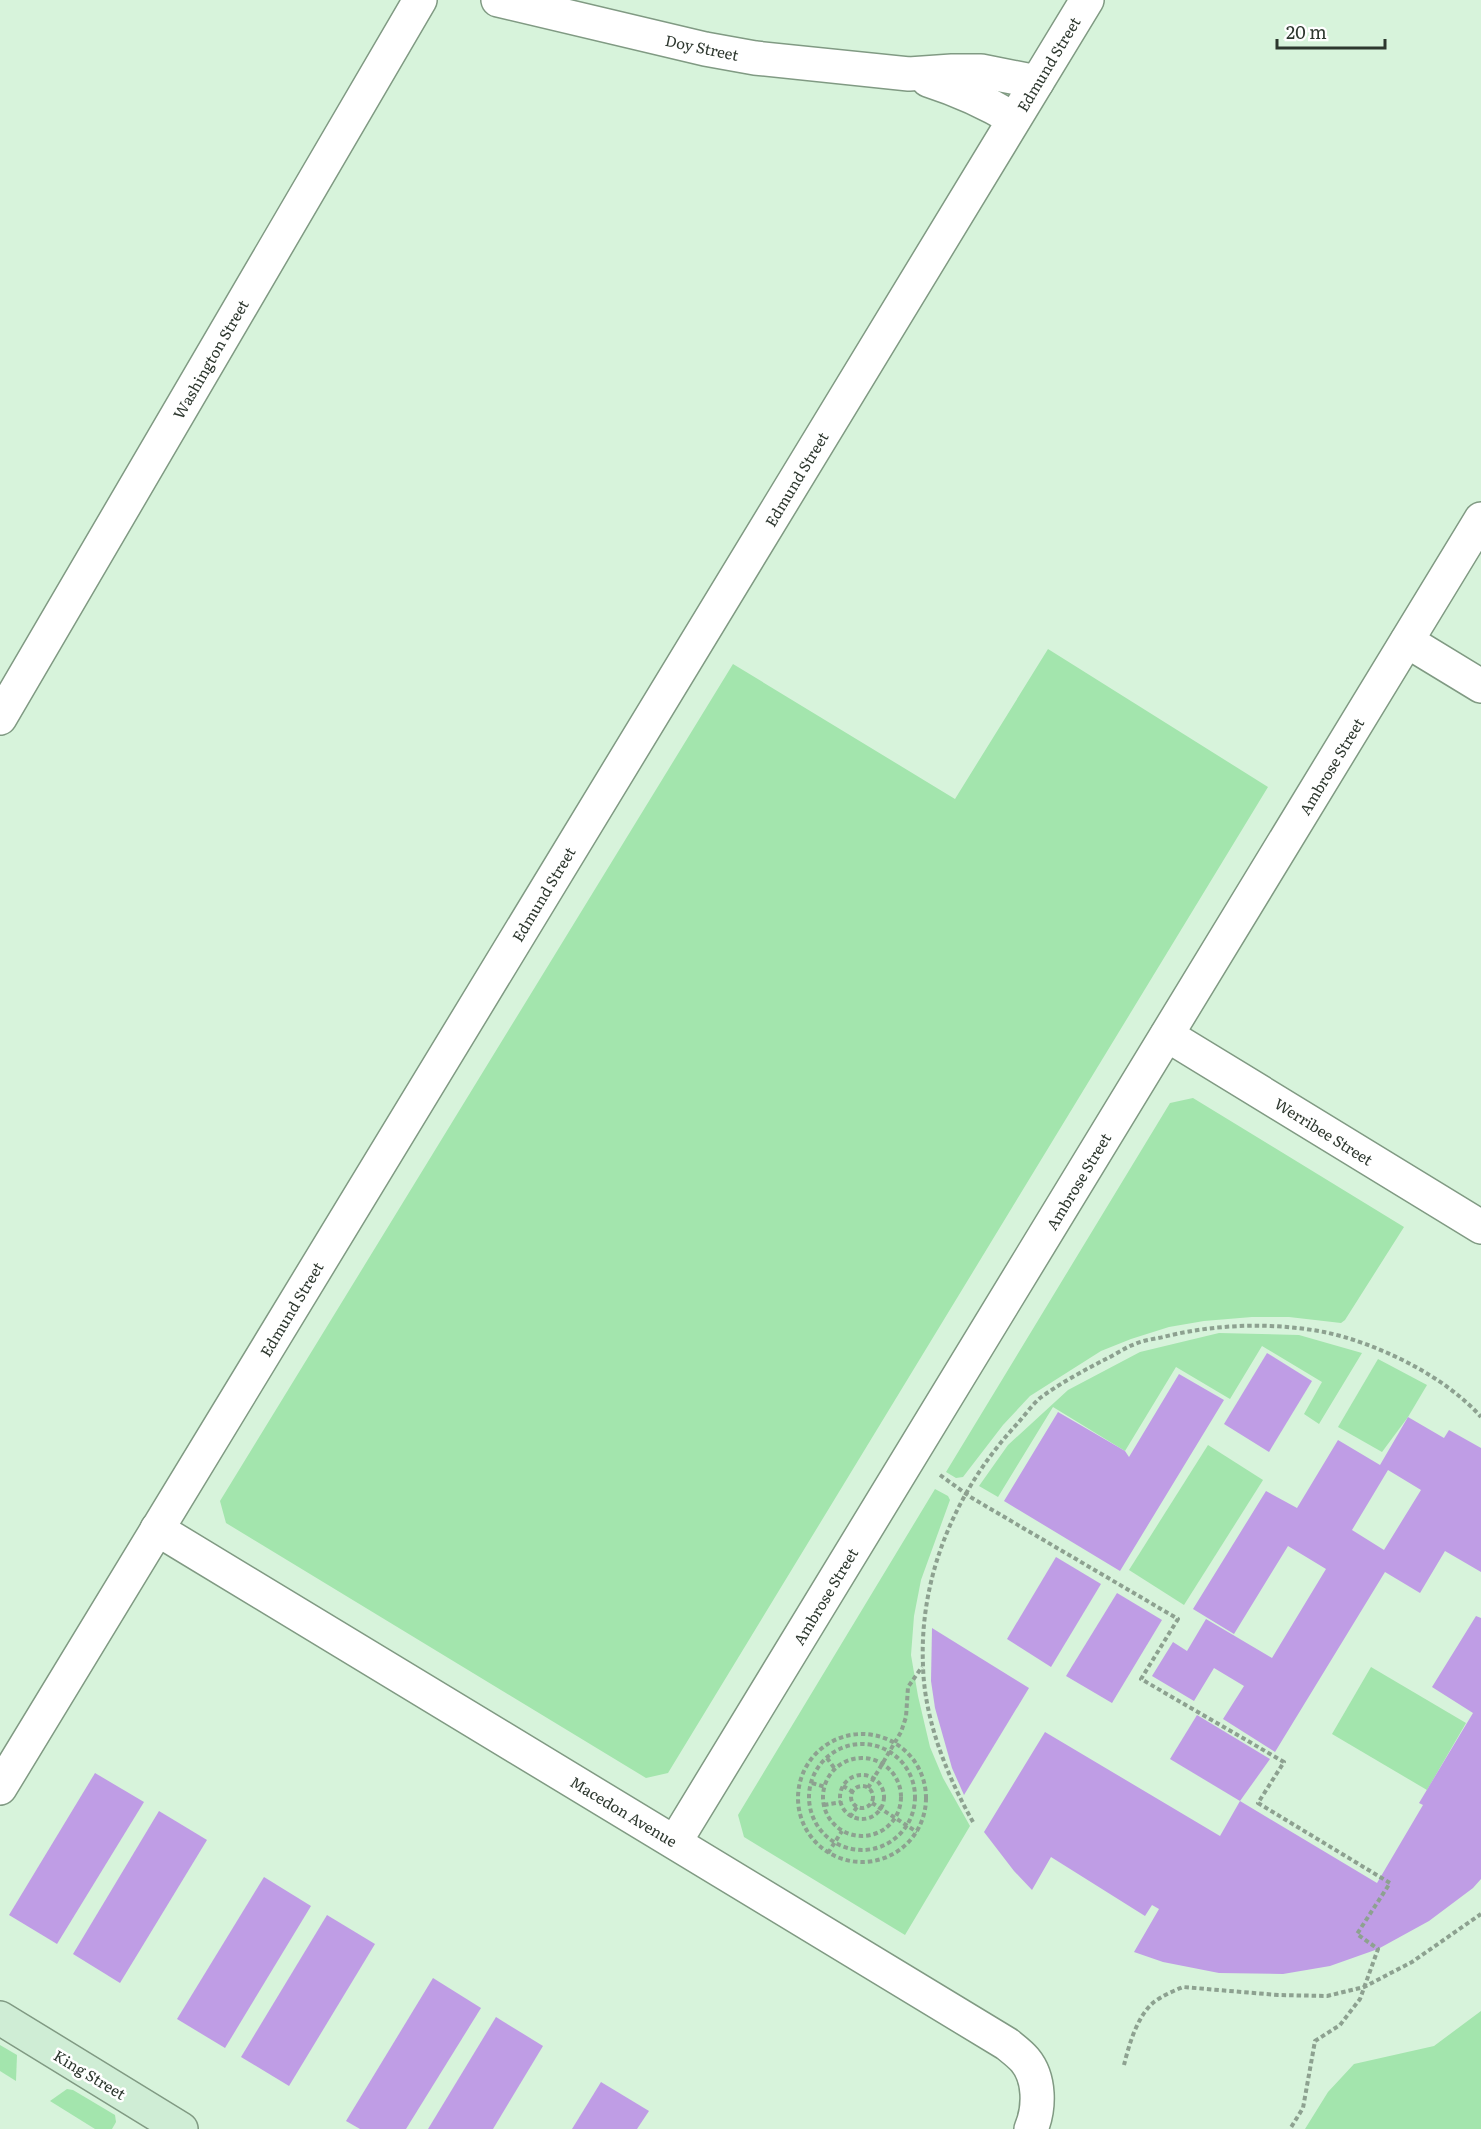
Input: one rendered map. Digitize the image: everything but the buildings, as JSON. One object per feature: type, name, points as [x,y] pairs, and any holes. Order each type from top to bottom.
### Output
[{"type":"street","name":"Washington Street","points":[[0,718],[420,0]]},
{"type":"street","name":"Doy Street","points":[[498,0],[705,49],[754,58],[909,74],[981,71],[1037,82]]},
{"type":"street","name":"Edmund Street","points":[[0,1788],[1087,0]]},
{"type":"street","name":"Doy Street","points":[[909,74],[959,90],[984,101],[1014,119]]},
{"type":"street","name":"Ambrose Street","points":[[675,1842],[1481,519]]},
{"type":"street","points":[[1407,641],[1481,686]]},
{"type":"street","name":"Werribee Street","points":[[1167,1035],[1481,1227]]},
{"type":"street","name":"Macedon Avenue","points":[[158,1529],[1017,2052],[1033,2073],[1036,2087],[1037,2105],[1035,2121],[1031,2129]]},
{"type":"street","name":"King Street","points":[[0,2019],[181,2129]]},
{"type":"path","points":[[974,1822],[957,1794],[941,1753],[928,1706],[922,1666],[924,1621],[933,1572],[945,1536],[964,1494],[1002,1440],[1040,1399],[1077,1375],[1136,1343],[1188,1331],[1242,1326],[1298,1327],[1351,1338],[1392,1355],[1437,1381],[1473,1408],[1481,1417]]},
{"type":"path","points":[[915,1447],[945,1466],[939,1477],[964,1494],[1178,1619],[1141,1678],[1284,1762],[1258,1803],[1390,1883],[1357,1934],[1378,1949],[1365,1987],[1360,1999],[1340,2025],[1315,2041],[1303,2108],[1290,2129]]},
{"type":"path","points":[[868,1788],[896,1742],[906,1717],[908,1687],[922,1666]]},
{"type":"path","points":[[852,1734],[875,1734],[896,1742],[911,1755],[922,1772],[926,1792],[925,1812],[917,1832],[904,1847],[887,1857],[867,1862],[847,1860],[828,1853],[812,1838],[801,1818],[798,1796],[802,1774],[808,1764],[814,1755],[831,1741],[852,1734]]},
{"type":"path","points":[[854,1744],[873,1745],[890,1752],[903,1762],[912,1776],[916,1793],[914,1810],[907,1826],[897,1838],[882,1846],[866,1850],[850,1849],[835,1843],[820,1830],[812,1814],[809,1796],[818,1769],[827,1758],[837,1750],[854,1744]]},
{"type":"path","points":[[827,1758],[835,1769]]},
{"type":"path","points":[[856,1758],[870,1758],[883,1763],[892,1771],[899,1782],[902,1794],[901,1806],[896,1818],[888,1827],[877,1834],[865,1837],[853,1836],[831,1822],[822,1797],[825,1786],[835,1769],[843,1762],[856,1758]]},
{"type":"path","points":[[808,1764],[818,1769]]},
{"type":"path","points":[[859,1775],[874,1778],[883,1789],[884,1803],[881,1809],[870,1818],[850,1817],[844,1811],[841,1802],[843,1786],[859,1775]]},
{"type":"path","points":[[812,1783],[825,1786]]},
{"type":"path","points":[[843,1786],[854,1792]]},
{"type":"path","points":[[860,1787],[868,1788],[873,1796],[872,1803],[867,1808],[857,1807],[852,1801],[854,1792],[860,1787]]},
{"type":"path","points":[[824,1805],[841,1802]]},
{"type":"path","points":[[872,1803],[917,1832]]},
{"type":"path","points":[[850,1817],[857,1807]]},
{"type":"path","points":[[828,1853],[842,1831]]},
{"type":"path","points":[[1124,2065],[1140,2020],[1148,2008],[1155,2001],[1183,1988],[1327,1996],[1365,1987],[1412,1962],[1481,1914]]},
{"type":"green space","points":[[1048,649],[1268,787],[668,1773],[646,1778],[226,1523],[220,1501],[733,664],[955,799]]},
{"type":"green space","points":[[1193,1098],[1404,1227],[1345,1320],[1341,1323],[1289,1317],[1252,1317],[1204,1321],[1169,1327],[1131,1339],[1101,1351],[1030,1396],[1003,1425],[963,1477],[956,1478],[946,1472],[1170,1103]]},
{"type":"green space","points":[[1219,1333],[1299,1335],[1362,1353],[1319,1424],[1304,1414],[1322,1382],[1262,1346],[1230,1399],[1176,1367],[1125,1451],[1053,1407],[998,1497],[979,1486],[1008,1445],[1068,1390],[1140,1352]]},
{"type":"green space","points":[[1378,1359],[1427,1385],[1408,1417],[1382,1452],[1338,1427]]},
{"type":"green space","points":[[1208,1445],[1263,1480],[1184,1605],[1129,1570]]},
{"type":"green space","points":[[935,1489],[948,1496],[950,1500],[921,1580],[914,1616],[911,1655],[930,1747],[943,1778],[970,1826],[905,1935],[744,1837],[738,1815]]},
{"type":"green space","points":[[1371,1667],[1466,1723],[1427,1790],[1332,1734]]},
{"type":"green space","points":[[1481,2011],[1481,2129],[1305,2129],[1328,2092],[1354,2064],[1434,2046]]},
{"type":"green space","points":[[0,2045],[17,2055],[16,2081],[0,2071]]},
{"type":"green space","points":[[67,2089],[73,2090],[115,2115],[116,2122],[112,2129],[95,2129],[50,2101]]}]
